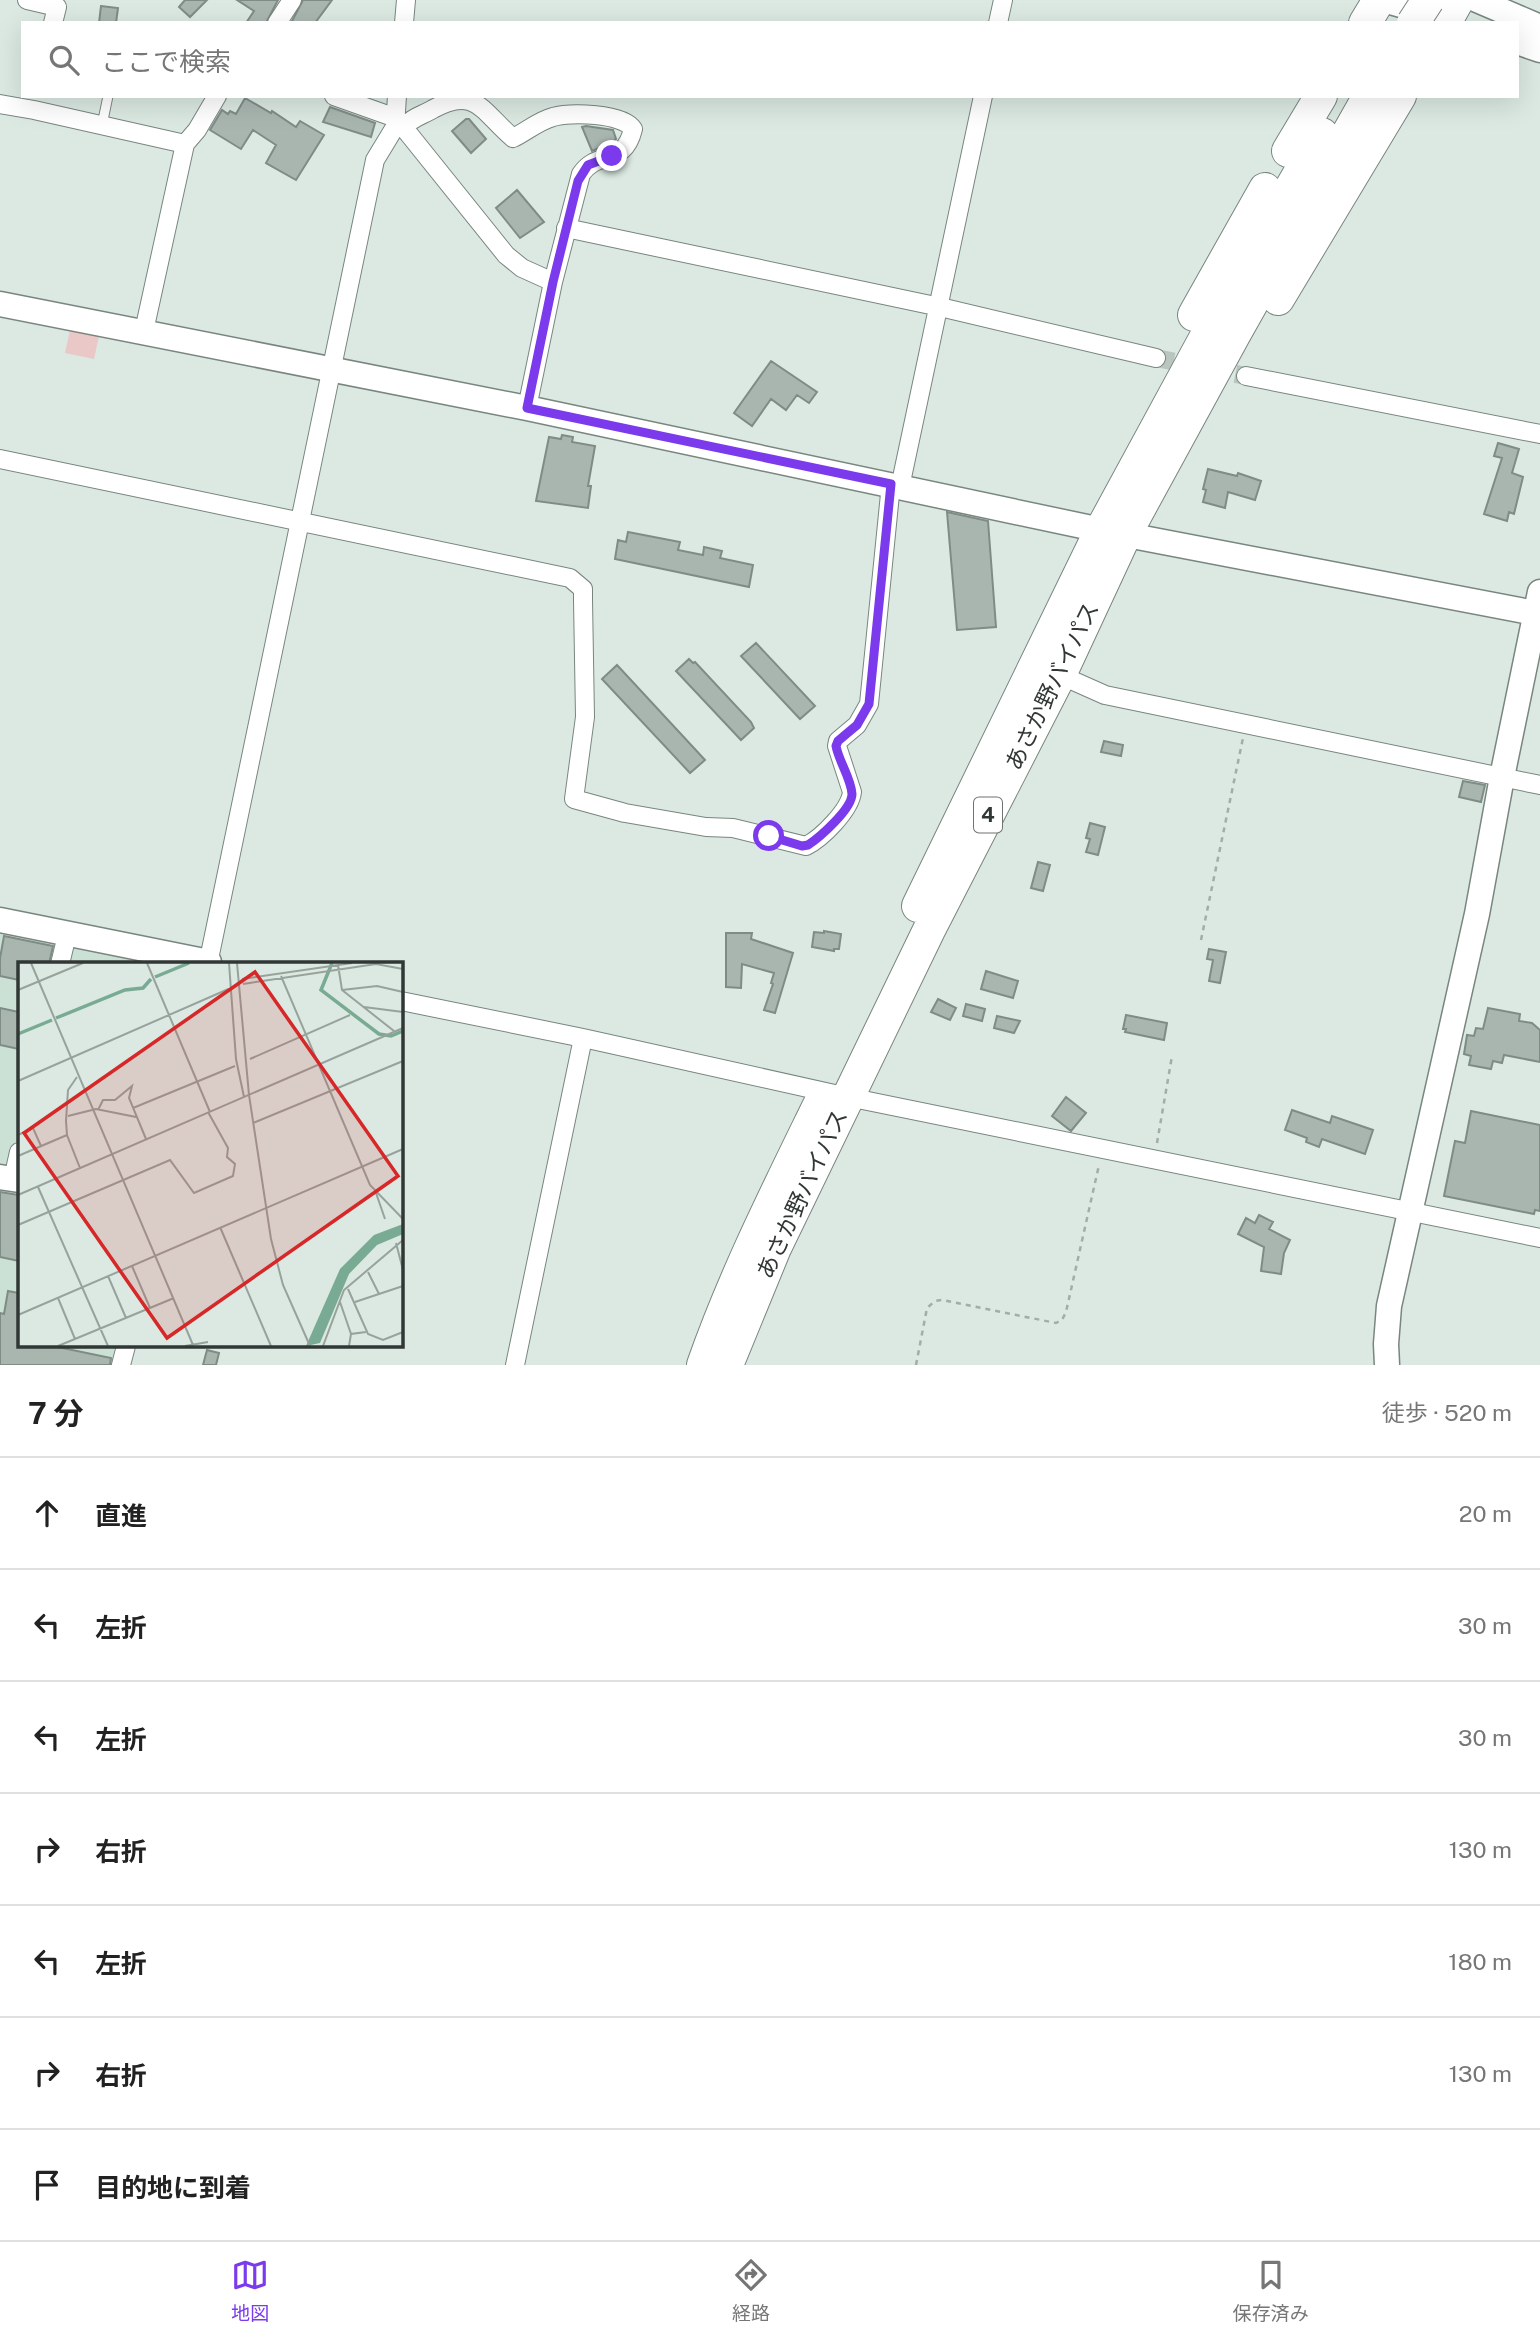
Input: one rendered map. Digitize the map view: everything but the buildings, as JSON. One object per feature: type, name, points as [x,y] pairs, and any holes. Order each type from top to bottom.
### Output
[{"type":"highway","points":[[1366,21],[1379,0]]},
{"type":"highway","points":[[1390,21],[1403,0]]},
{"type":"highway","points":[[1420,21],[1448,13]]},
{"type":"highway","points":[[1239,375],[1399,98]]},
{"type":"highway","points":[[1114,531],[1105,496],[1179,343],[1230,249],[1345,103]]},
{"type":"highway","name":"あさか野バイパス","points":[[727,1365],[837,1094],[1114,531],[1345,103]]},
{"type":"highway","name":"4","points":[[1114,531],[1158,498],[1239,375]]},
{"type":"highway","name":"あさか野バイパス","points":[[703,1365],[719,1319],[755,1236],[929,930],[1060,675],[1114,531]]},
{"type":"main road","points":[[1387,0],[1448,13]]},
{"type":"street","points":[[27,0],[57,6],[53,21]]},
{"type":"street","points":[[278,21],[292,0]]},
{"type":"street","points":[[404,21],[406,0]]},
{"type":"street","points":[[999,21],[1003,0]]},
{"type":"street","points":[[1477,0],[1540,27]]},
{"type":"street","points":[[1519,43],[1540,50]]},
{"type":"street","points":[[144,331],[185,144],[197,130],[216,98]]},
{"type":"street","points":[[339,98],[400,122],[409,121],[450,100],[479,101],[513,138],[547,119],[560,115],[613,117],[631,125],[631,138],[620,153],[591,164],[583,171],[553,282],[527,408]]},
{"type":"street","points":[[397,98],[400,122],[415,144],[506,256],[525,270],[553,282]]},
{"type":"street","points":[[0,460],[570,578],[583,589],[585,717],[574,799],[625,813],[706,827],[733,828],[806,846],[843,813],[851,799],[852,792],[836,746],[863,717],[869,704],[896,486],[940,307],[983,98]]},
{"type":"street","points":[[0,104],[36,103],[102,125],[185,144]]},
{"type":"street","points":[[212,962],[300,522],[376,160],[400,122]]},
{"type":"street","points":[[566,228],[940,307],[1156,358]]},
{"type":"street","points":[[0,304],[332,368],[1114,531],[1538,606],[1477,914],[1387,1317],[1387,1365]]},
{"type":"street","points":[[1239,375],[1540,434]]},
{"type":"street","points":[[1060,675],[1105,695],[1540,785]]},
{"type":"street","points":[[0,920],[202,962]]},
{"type":"street","points":[[60,962],[67,935]]},
{"type":"street","points":[[402,1001],[1153,1160],[1540,1238]]},
{"type":"street","points":[[515,1365],[583,1038]]},
{"type":"street","points":[[11,1179],[18,1155]]},
{"type":"street","points":[[121,1365],[125,1348]]},
{"type":"lane","points":[[102,125],[108,98]]},
{"type":"path","points":[[1200,940],[1246,724]]},
{"type":"path","points":[[1153,1160],[1172,1056]]},
{"type":"path","points":[[916,1365],[927,1308],[934,1301],[942,1300],[1056,1323],[1062,1320],[1102,1148]]},
{"type":"shaded area","points":[[70,330],[99,336],[94,359],[65,353]]},
{"type":"shaded area","points":[[0,927],[184,962],[18,962],[18,1348],[127,1348],[123,1365],[0,1365]]},
{"type":"tunnel","points":[[1156,358],[1246,376]]},
{"type":"route","points":[[612,156],[588,165],[578,181],[553,282],[527,408],[891,484],[869,704],[857,725],[838,741],[836,746],[852,792],[850,803],[843,813],[808,845],[802,846],[769,836]]}]
